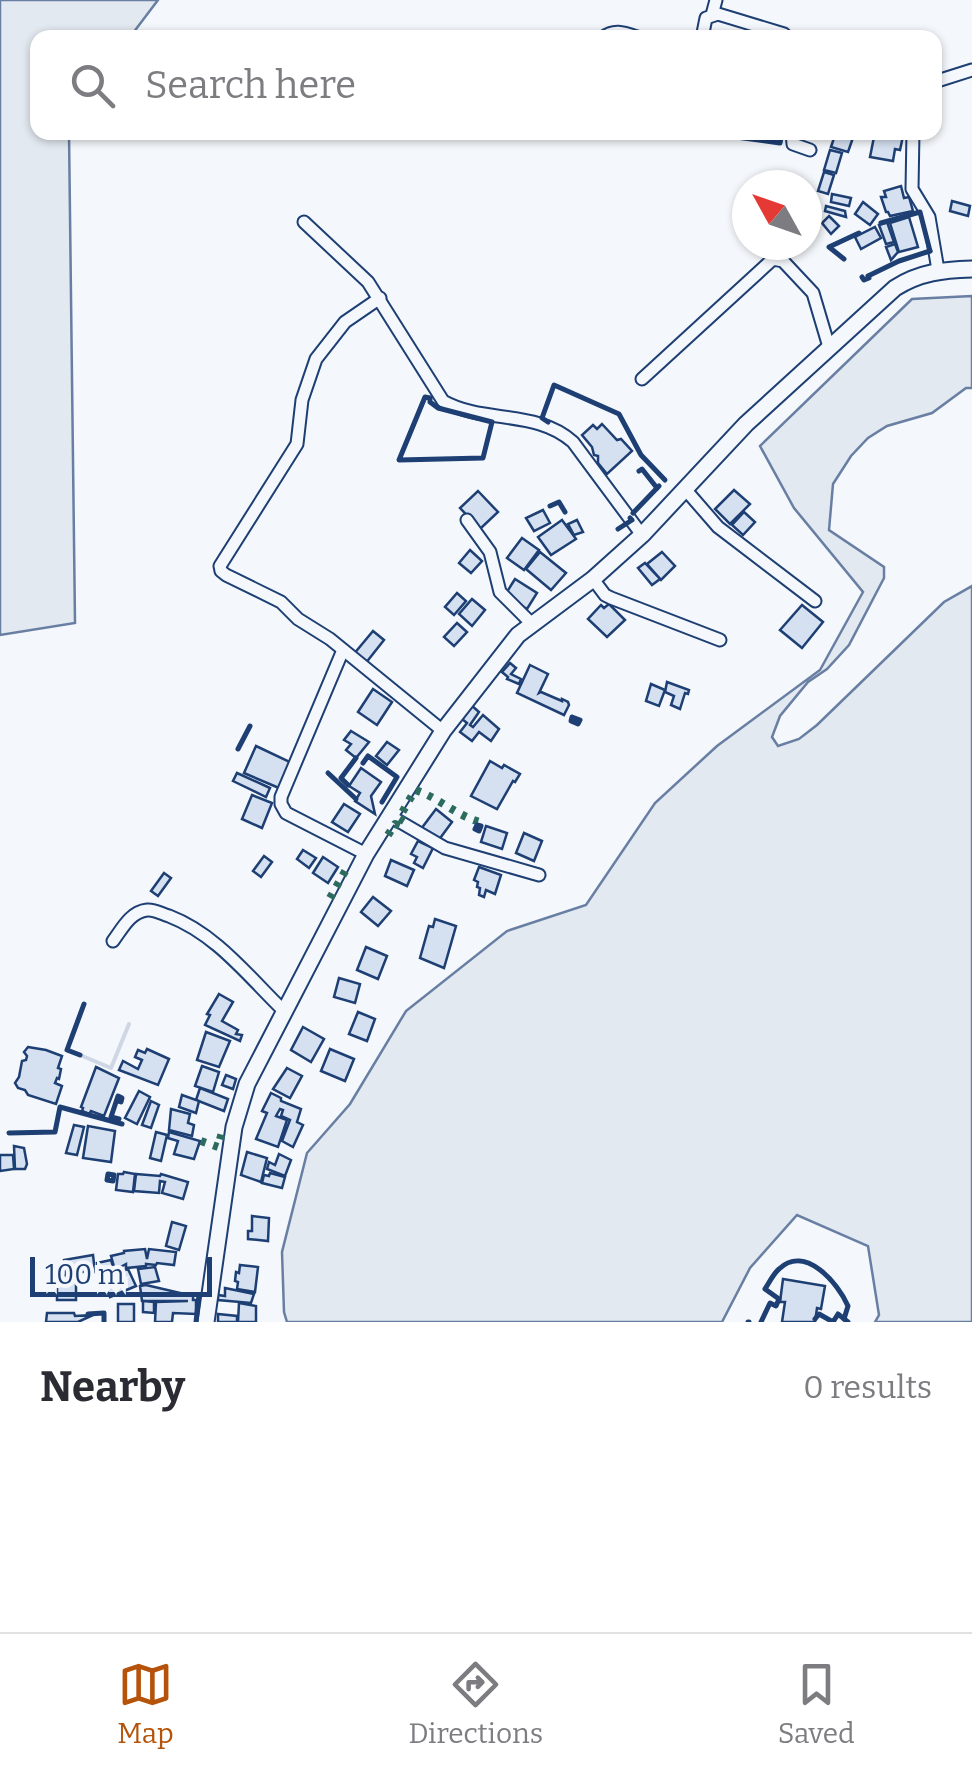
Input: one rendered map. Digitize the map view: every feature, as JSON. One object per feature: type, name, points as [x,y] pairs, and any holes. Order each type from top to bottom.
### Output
[{"type":"main road","points":[[206,1322],[234,1127],[247,1084],[366,854],[444,731],[504,651],[642,535],[746,424],[895,288],[906,280],[938,270],[972,268]]},
{"type":"street","points":[[712,15],[716,0]]},
{"type":"street","points":[[704,30],[706,18],[718,14],[771,30]]},
{"type":"street","points":[[942,79],[972,70]]},
{"type":"street","points":[[793,140],[793,144],[810,150]]},
{"type":"street","points":[[912,140],[912,189],[929,217],[938,270]]},
{"type":"street","points":[[304,222],[368,282],[442,401],[535,421],[564,434],[642,535]]},
{"type":"street","points":[[642,379],[773,259],[782,260],[813,293],[829,346]]},
{"type":"street","points":[[380,298],[344,322],[316,359],[302,400],[297,444],[220,566],[226,574],[271,595],[444,731]]},
{"type":"street","points":[[685,489],[718,527],[815,602]]},
{"type":"street","points":[[467,520],[490,552],[500,592],[532,624]]},
{"type":"street","points":[[593,578],[611,598],[720,640]]},
{"type":"street","points":[[342,650],[281,804],[286,814],[366,854]]},
{"type":"street","points":[[390,816],[445,848],[539,875]]},
{"type":"street","points":[[113,941],[128,920],[150,909],[186,923],[213,941],[284,1010]]},
{"type":"shaded area","points":[[0,0],[158,0],[135,30],[30,30],[30,140],[69,140],[75,623],[0,635]]},
{"type":"shaded area","points":[[972,296],[972,388],[966,388],[932,413],[887,426],[868,438],[833,484],[829,530],[884,567],[884,578],[849,645],[827,669],[808,682],[780,716],[772,737],[778,746],[799,739],[944,602],[972,586],[972,1322],[875,1322],[879,1315],[868,1246],[797,1215],[750,1268],[722,1322],[287,1322],[282,1252],[307,1153],[350,1104],[406,1011],[507,931],[586,905],[655,803],[717,746],[820,670],[863,592],[794,508],[760,446],[912,299]]},
{"type":"building","points":[[833,140],[852,140],[848,152],[831,147]]},
{"type":"building","points":[[873,140],[902,140],[893,161],[870,157]]},
{"type":"building","points":[[830,150],[842,153],[836,173],[824,170]]},
{"type":"building","points":[[824,172],[834,175],[828,194],[822,192]]},
{"type":"building","points":[[901,186],[913,211],[890,216],[881,197],[886,197],[884,191]]},
{"type":"building","points":[[832,194],[851,198],[849,206],[831,202]]},
{"type":"building","points":[[952,201],[970,206],[968,216],[950,211]]},
{"type":"building","points":[[863,202],[878,214],[870,225],[855,214]]},
{"type":"building","points":[[826,206],[845,211],[846,217],[825,211]]},
{"type":"building","points":[[829,216],[839,226],[831,234],[822,223]]},
{"type":"building","points":[[909,217],[918,247],[899,252],[890,223]]},
{"type":"building","points":[[887,222],[894,242],[886,244],[879,225]]},
{"type":"building","points":[[875,227],[881,238],[861,249],[855,237]]},
{"type":"building","points":[[895,244],[898,252],[891,260],[886,247]]},
{"type":"building","points":[[602,424],[632,451],[607,474],[582,435],[593,425],[597,429]]},
{"type":"building","points":[[734,490],[750,504],[730,524],[715,509]]},
{"type":"building","points":[[478,491],[498,512],[480,529],[460,508]]},
{"type":"building","points":[[543,510],[550,523],[534,531],[526,518]]},
{"type":"building","points":[[744,512],[755,522],[743,535],[732,525]]},
{"type":"building","points":[[562,520],[576,539],[551,555],[538,537]]},
{"type":"building","points":[[577,520],[583,532],[574,535],[568,524]]},
{"type":"building","points":[[522,538],[539,550],[524,570],[507,558]]},
{"type":"building","points":[[470,550],[482,561],[471,573],[459,563]]},
{"type":"building","points":[[540,552],[566,573],[551,590],[526,569]]},
{"type":"building","points":[[662,552],[675,566],[661,580],[647,564]]},
{"type":"building","points":[[645,563],[660,579],[652,585],[638,568]]},
{"type":"building","points":[[515,579],[537,593],[527,609],[505,595]]},
{"type":"building","points":[[457,593],[466,601],[454,615],[445,607]]},
{"type":"building","points":[[472,599],[485,610],[472,626],[459,614]]},
{"type":"building","points":[[609,604],[625,620],[607,637],[588,619],[601,605],[604,608]]},
{"type":"building","points":[[802,605],[823,622],[802,648],[780,630]]},
{"type":"building","points":[[457,623],[467,632],[454,646],[444,637]]},
{"type":"building","points":[[373,631],[384,640],[365,664],[353,655]]},
{"type":"building","points":[[510,663],[516,668],[511,674],[521,679],[519,684],[502,672]]},
{"type":"building","points":[[530,665],[548,674],[539,693],[568,702],[564,715],[517,693]]},
{"type":"building","points":[[667,682],[689,690],[680,709],[671,705],[674,696],[665,692]]},
{"type":"building","points":[[651,684],[665,690],[659,706],[646,701]]},
{"type":"building","points":[[373,689],[392,702],[377,725],[358,712]]},
{"type":"building","points":[[471,705],[479,712],[470,725],[473,727],[483,715],[499,729],[491,741],[479,732],[472,741],[460,732],[467,723],[462,719]]},
{"type":"building","points":[[351,731],[369,742],[356,758],[346,750],[351,744],[344,740]]},
{"type":"building","points":[[387,742],[399,750],[387,765],[376,756]]},
{"type":"building","points":[[256,746],[290,762],[279,788],[244,773]]},
{"type":"building","points":[[490,761],[520,774],[497,809],[471,796]]},
{"type":"building","points":[[361,768],[381,782],[371,796],[375,814],[355,801],[360,793],[349,786]]},
{"type":"building","points":[[237,773],[270,788],[266,797],[233,781]]},
{"type":"building","points":[[252,795],[272,803],[262,828],[242,819]]},
{"type":"building","points":[[344,804],[360,814],[348,832],[332,822]]},
{"type":"building","points":[[436,809],[452,822],[438,841],[421,829]]},
{"type":"building","points":[[486,826],[507,833],[502,849],[481,842]]},
{"type":"building","points":[[524,833],[542,841],[534,861],[516,853]]},
{"type":"building","points":[[418,841],[433,848],[423,868],[414,863],[417,857],[411,854]]},
{"type":"building","points":[[303,850],[316,858],[309,868],[297,859]]},
{"type":"building","points":[[264,856],[272,862],[261,877],[253,871]]},
{"type":"building","points":[[323,857],[338,867],[328,883],[313,873]]},
{"type":"building","points":[[391,860],[414,870],[407,886],[385,876]]},
{"type":"building","points":[[479,867],[501,875],[495,894],[486,890],[484,897],[479,895],[478,882],[474,880]]},
{"type":"building","points":[[164,873],[171,878],[158,896],[151,891]]},
{"type":"building","points":[[373,897],[391,911],[378,926],[361,912]]},
{"type":"building","points":[[435,919],[456,926],[444,968],[420,958],[429,926],[433,927]]},
{"type":"building","points":[[366,947],[387,956],[378,979],[357,970]]},
{"type":"building","points":[[339,978],[360,984],[355,1003],[334,997]]},
{"type":"building","points":[[219,994],[233,1002],[222,1021],[238,1030],[236,1034],[242,1035],[240,1041],[205,1025]]},
{"type":"building","points":[[358,1012],[375,1019],[367,1041],[349,1034]]},
{"type":"building","points":[[303,1027],[324,1039],[311,1062],[291,1050]]},
{"type":"building","points":[[206,1032],[230,1041],[219,1067],[197,1060]]},
{"type":"building","points":[[28,1047],[62,1056],[55,1083],[62,1086],[56,1104],[28,1095],[15,1083]]},
{"type":"building","points":[[147,1049],[169,1059],[158,1085],[119,1070],[123,1061],[138,1069],[142,1060],[135,1057],[138,1050],[145,1053]]},
{"type":"building","points":[[330,1049],[354,1059],[345,1081],[321,1071]]},
{"type":"building","points":[[202,1066],[219,1072],[213,1092],[195,1086]]},
{"type":"building","points":[[96,1067],[119,1078],[104,1116],[91,1111],[89,1114],[81,1107]]},
{"type":"building","points":[[287,1068],[302,1076],[290,1098],[273,1089]]},
{"type":"building","points":[[226,1075],[236,1079],[233,1089],[222,1085]]},
{"type":"building","points":[[200,1088],[228,1099],[224,1111],[196,1100]]},
{"type":"building","points":[[139,1091],[150,1097],[137,1124],[125,1118]]},
{"type":"building","points":[[271,1093],[301,1109],[297,1122],[303,1125],[293,1147],[282,1141],[290,1120],[281,1116],[280,1109],[276,1116],[287,1120],[278,1147],[256,1139]]},
{"type":"building","points":[[182,1095],[199,1101],[196,1113],[179,1107]]},
{"type":"building","points":[[151,1101],[159,1105],[151,1128],[142,1125]]},
{"type":"building","points":[[171,1109],[190,1114],[192,1136],[169,1130]]},
{"type":"building","points":[[74,1125],[84,1127],[77,1155],[66,1153]]},
{"type":"building","points":[[88,1126],[115,1131],[111,1162],[83,1158]]},
{"type":"building","points":[[156,1132],[167,1135],[161,1161],[150,1158]]},
{"type":"building","points":[[169,1132],[200,1141],[194,1159],[174,1154],[178,1141],[168,1138]]},
{"type":"building","points":[[14,1146],[24,1148],[25,1169],[15,1169]]},
{"type":"building","points":[[247,1152],[267,1158],[261,1182],[241,1175]]},
{"type":"building","points":[[279,1154],[291,1160],[285,1176],[267,1169],[269,1162],[275,1165]]},
{"type":"building","points":[[0,1155],[13,1155],[14,1169],[0,1171]]},
{"type":"building","points":[[118,1174],[135,1174],[133,1192],[116,1190]]},
{"type":"building","points":[[136,1174],[161,1174],[188,1182],[183,1199],[162,1193],[165,1182],[160,1181],[159,1193],[134,1191]]},
{"type":"building","points":[[264,1175],[285,1177],[282,1188],[262,1183]]},
{"type":"building","points":[[252,1216],[269,1218],[268,1241],[248,1239]]},
{"type":"building","points":[[172,1222],[186,1226],[179,1250],[166,1246]]},
{"type":"building","points":[[145,1249],[147,1259],[149,1249],[176,1252],[174,1265],[157,1263],[126,1268],[126,1264],[115,1270],[111,1256]]},
{"type":"building","points":[[93,1255],[95,1272],[66,1275],[64,1260]]},
{"type":"building","points":[[111,1260],[114,1270],[99,1274],[97,1263]]},
{"type":"building","points":[[240,1265],[258,1267],[255,1292],[237,1289],[236,1272],[239,1273]]},
{"type":"building","points":[[155,1267],[159,1281],[141,1284],[138,1269]]},
{"type":"building","points":[[128,1269],[136,1286],[110,1297],[101,1277]]},
{"type":"building","points":[[57,1275],[76,1276],[76,1300],[57,1300]]},
{"type":"building","points":[[783,1279],[825,1286],[815,1322],[782,1322]]},
{"type":"building","points":[[140,1286],[193,1296],[196,1314],[173,1313],[172,1322],[155,1322],[156,1302],[188,1301],[142,1301]]},
{"type":"building","points":[[225,1288],[254,1294],[251,1303],[218,1300],[218,1295],[225,1296]]},
{"type":"building","points":[[143,1301],[154,1302],[154,1313],[143,1312]]},
{"type":"building","points":[[239,1303],[256,1306],[256,1322],[238,1322]]},
{"type":"building","points":[[118,1304],[134,1304],[134,1322],[118,1322]]},
{"type":"building","points":[[47,1313],[93,1315],[78,1322],[46,1322]]},
{"type":"building","points":[[218,1314],[237,1316],[237,1322],[218,1322]]},
{"type":"waterway","points":[[80,1055],[111,1068],[129,1024]]},
{"type":"hedge","points":[[404,821],[399,818],[415,790],[484,823]]},
{"type":"hedge","points":[[388,835],[395,824],[400,826]]},
{"type":"hedge","points":[[330,898],[348,866]]},
{"type":"hedge","points":[[201,1141],[218,1147],[222,1132]]},
{"type":"wall","points":[[758,140],[781,140]]},
{"type":"wall","points":[[881,223],[920,212],[930,251]]},
{"type":"wall","points":[[844,259],[829,247],[859,233]]},
{"type":"wall","points":[[862,277],[864,280],[899,261],[930,251]]},
{"type":"wall","points":[[548,422],[542,418],[554,385],[619,414],[641,455],[665,480]]},
{"type":"wall","points":[[425,397],[438,408],[492,422],[483,458],[399,460],[425,397]]},
{"type":"wall","points":[[639,471],[642,469],[657,488]]},
{"type":"wall","points":[[633,513],[659,486]]},
{"type":"wall","points":[[550,506],[559,502],[565,512]]},
{"type":"wall","points":[[618,529],[630,518]]},
{"type":"wall","points":[[572,717],[580,720],[578,724],[571,721],[572,717]]},
{"type":"wall","points":[[238,749],[250,726]]},
{"type":"wall","points":[[363,763],[368,756],[397,777],[382,802]]},
{"type":"wall","points":[[348,785],[341,778],[356,758]]},
{"type":"wall","points":[[328,773],[356,799]]},
{"type":"wall","points":[[477,825],[481,826],[479,831],[475,829],[477,825]]},
{"type":"wall","points":[[80,1055],[67,1050],[84,1004]]},
{"type":"wall","points":[[118,1101],[122,1098],[118,1096],[111,1117],[119,1119]]},
{"type":"wall","points":[[9,1133],[55,1132],[60,1107],[122,1124]]},
{"type":"wall","points":[[108,1174],[114,1175],[113,1181],[107,1180],[108,1174]]},
{"type":"wall","points":[[761,1322],[770,1303],[776,1306],[779,1299],[765,1289],[771,1279],[789,1262],[799,1261],[819,1270],[837,1287],[848,1306],[844,1319]]},
{"type":"wall","points":[[196,1322],[199,1295]]},
{"type":"wall","points":[[88,1314],[104,1313],[104,1322]]},
{"type":"wall","points":[[815,1319],[819,1314],[833,1322],[838,1314],[848,1322]]}]
